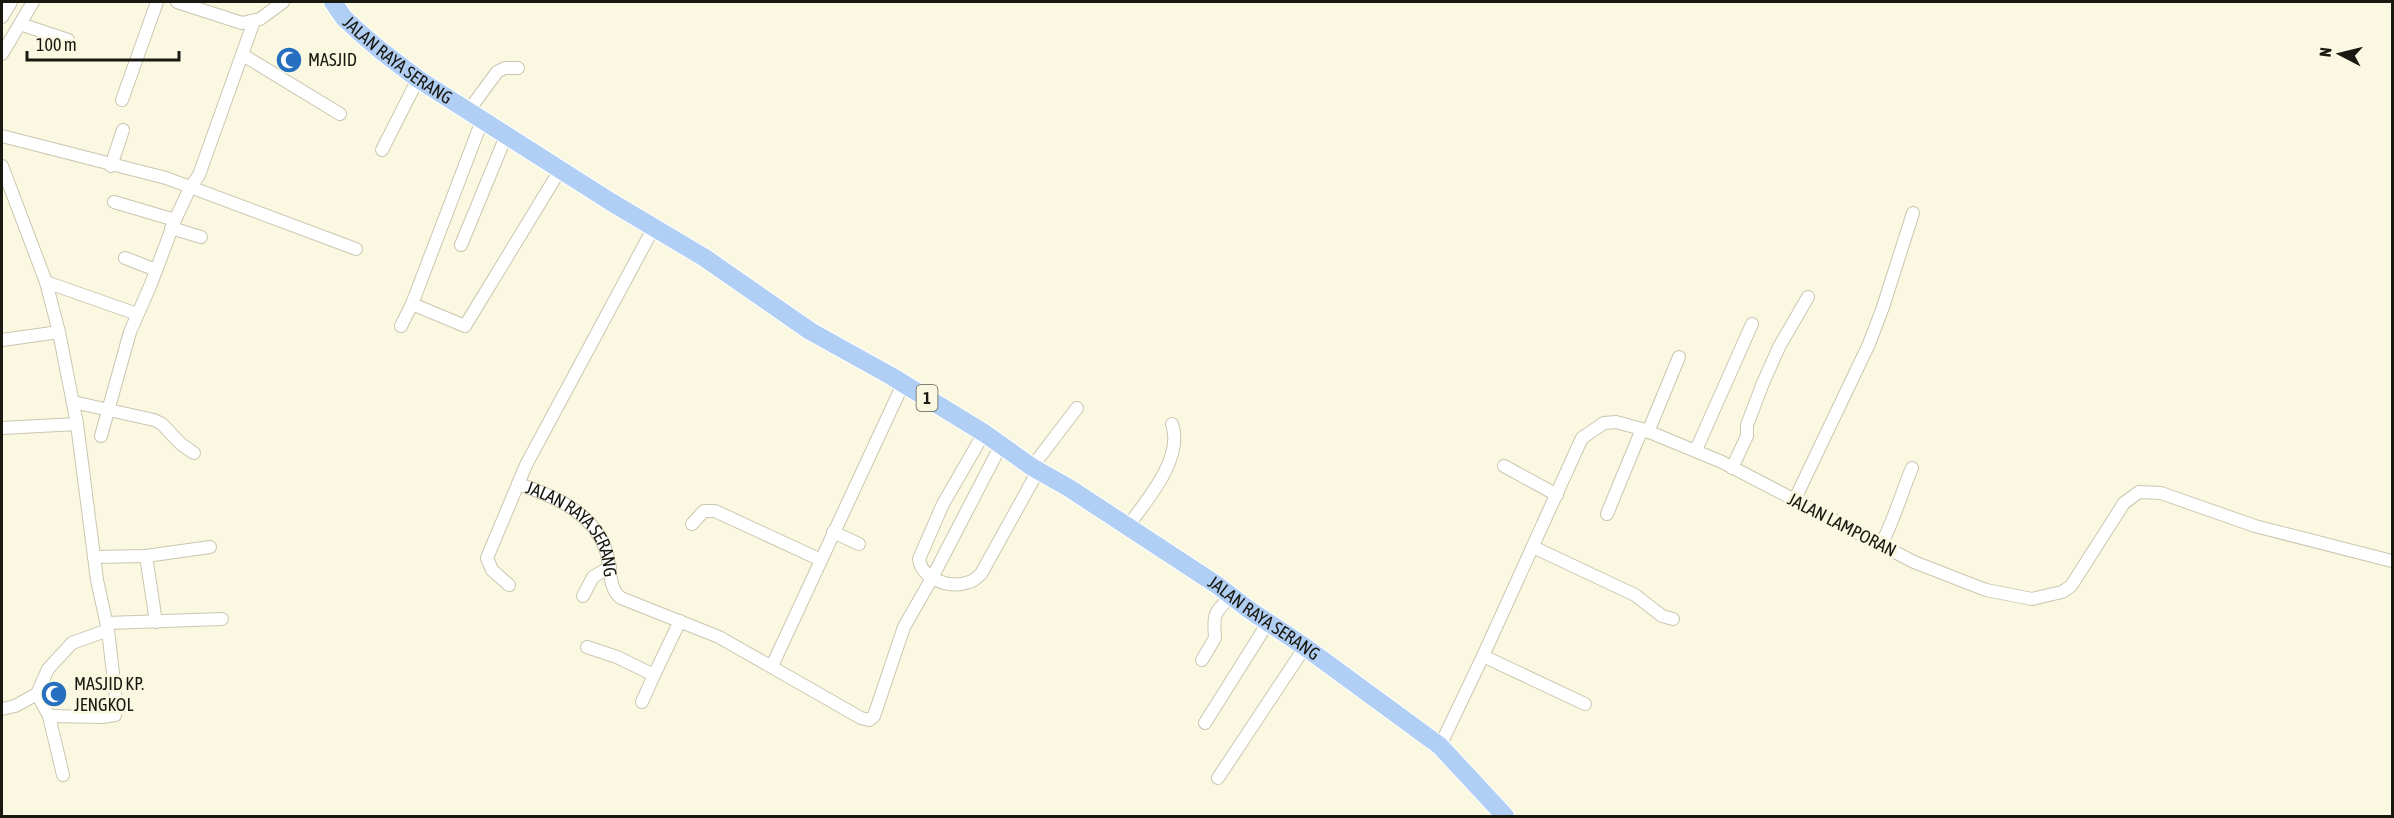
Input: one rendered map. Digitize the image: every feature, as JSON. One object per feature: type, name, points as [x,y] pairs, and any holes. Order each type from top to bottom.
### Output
[{"type":"highway","name":"JALAN RAYA SERANG","points":[[333,2],[344,18],[358,31],[418,78],[560,170],[705,258],[810,331],[984,433],[1035,469],[1128,526],[1305,646],[1440,746],[1505,816]]},
{"type":"street","points":[[2,17],[10,2]]},
{"type":"street","points":[[2,54],[33,2]]},
{"type":"street","points":[[122,100],[158,2]]},
{"type":"street","points":[[177,2],[242,23],[268,15],[283,2]]},
{"type":"street","points":[[102,436],[130,332],[173,224],[190,188],[199,175],[254,21]]},
{"type":"street","points":[[20,24],[68,40]]},
{"type":"street","points":[[243,55],[340,114]]},
{"type":"street","points":[[401,326],[412,304],[476,114],[497,72],[501,69],[518,68]]},
{"type":"street","points":[[382,150],[418,78]]},
{"type":"street","points":[[111,166],[123,130]]},
{"type":"street","points":[[2,136],[111,166],[146,172],[356,249]]},
{"type":"street","points":[[461,245],[506,136]]},
{"type":"street","points":[[2,166],[46,282],[59,332],[77,424],[97,580],[107,626],[116,699],[115,714],[103,717],[49,716]]},
{"type":"street","points":[[412,304],[465,326],[560,170]]},
{"type":"street","points":[[114,202],[201,237]]},
{"type":"street","points":[[1794,501],[1869,344],[1913,213]]},
{"type":"street","name":"JALAN RAYA SERANG","points":[[654,227],[526,465],[519,484],[555,498],[573,508],[589,521],[603,542],[617,595],[719,637],[861,718],[872,718],[904,627],[1001,445]]},
{"type":"street","points":[[125,258],[156,270]]},
{"type":"street","points":[[46,282],[137,314]]},
{"type":"street","points":[[1732,468],[1747,436],[1747,424],[1763,383],[1779,347],[1808,297]]},
{"type":"street","points":[[1696,450],[1752,324]]},
{"type":"street","points":[[2,340],[59,332]]},
{"type":"street","points":[[1607,514],[1679,357]]},
{"type":"street","points":[[772,666],[903,384]]},
{"type":"street","points":[[73,402],[144,417],[162,424],[180,444],[194,453]]},
{"type":"street","points":[[984,433],[943,504],[919,559],[920,566],[932,578],[954,585],[971,582],[981,574],[1035,469],[1077,408]]},
{"type":"street","name":"JALAN LAMPORAN","points":[[1440,746],[1582,438],[1589,431],[1604,423],[1616,422],[1696,450],[1914,562],[1986,590],[2020,598],[2045,597],[2062,592],[2071,586],[2124,503],[2139,492],[2161,493],[2255,526],[2392,561]]},
{"type":"street","points":[[2,428],[77,424]]},
{"type":"street","points":[[1128,526],[1162,476],[1175,441],[1172,424]]},
{"type":"street","points":[[1504,466],[1557,495]]},
{"type":"street","points":[[1881,544],[1888,534],[1912,468]]},
{"type":"street","points":[[509,585],[492,570],[487,558],[519,484]]},
{"type":"street","points":[[692,524],[704,511],[715,511],[820,560]]},
{"type":"street","points":[[833,532],[859,544]]},
{"type":"street","points":[[94,557],[146,556],[210,547]]},
{"type":"street","points":[[1533,547],[1635,595],[1662,616],[1673,619]]},
{"type":"street","points":[[146,556],[156,622]]},
{"type":"street","points":[[583,596],[593,577],[610,567]]},
{"type":"street","points":[[1202,660],[1215,638],[1213,624],[1215,615],[1231,596]]},
{"type":"street","points":[[2,709],[15,706],[37,694],[48,669],[72,643],[107,626],[222,619]]},
{"type":"street","points":[[642,702],[680,621]]},
{"type":"street","points":[[1205,723],[1269,621]]},
{"type":"street","points":[[1218,778],[1305,646]]},
{"type":"street","points":[[587,647],[617,657],[654,675]]},
{"type":"street","points":[[1483,656],[1585,704]]},
{"type":"street","points":[[37,694],[49,716],[63,775]]},
{"type":"place","name":"MASJID","points":[[289,60]]},
{"type":"place","name":"MASJID KP. JENGKOL","points":[[54,694]]}]
